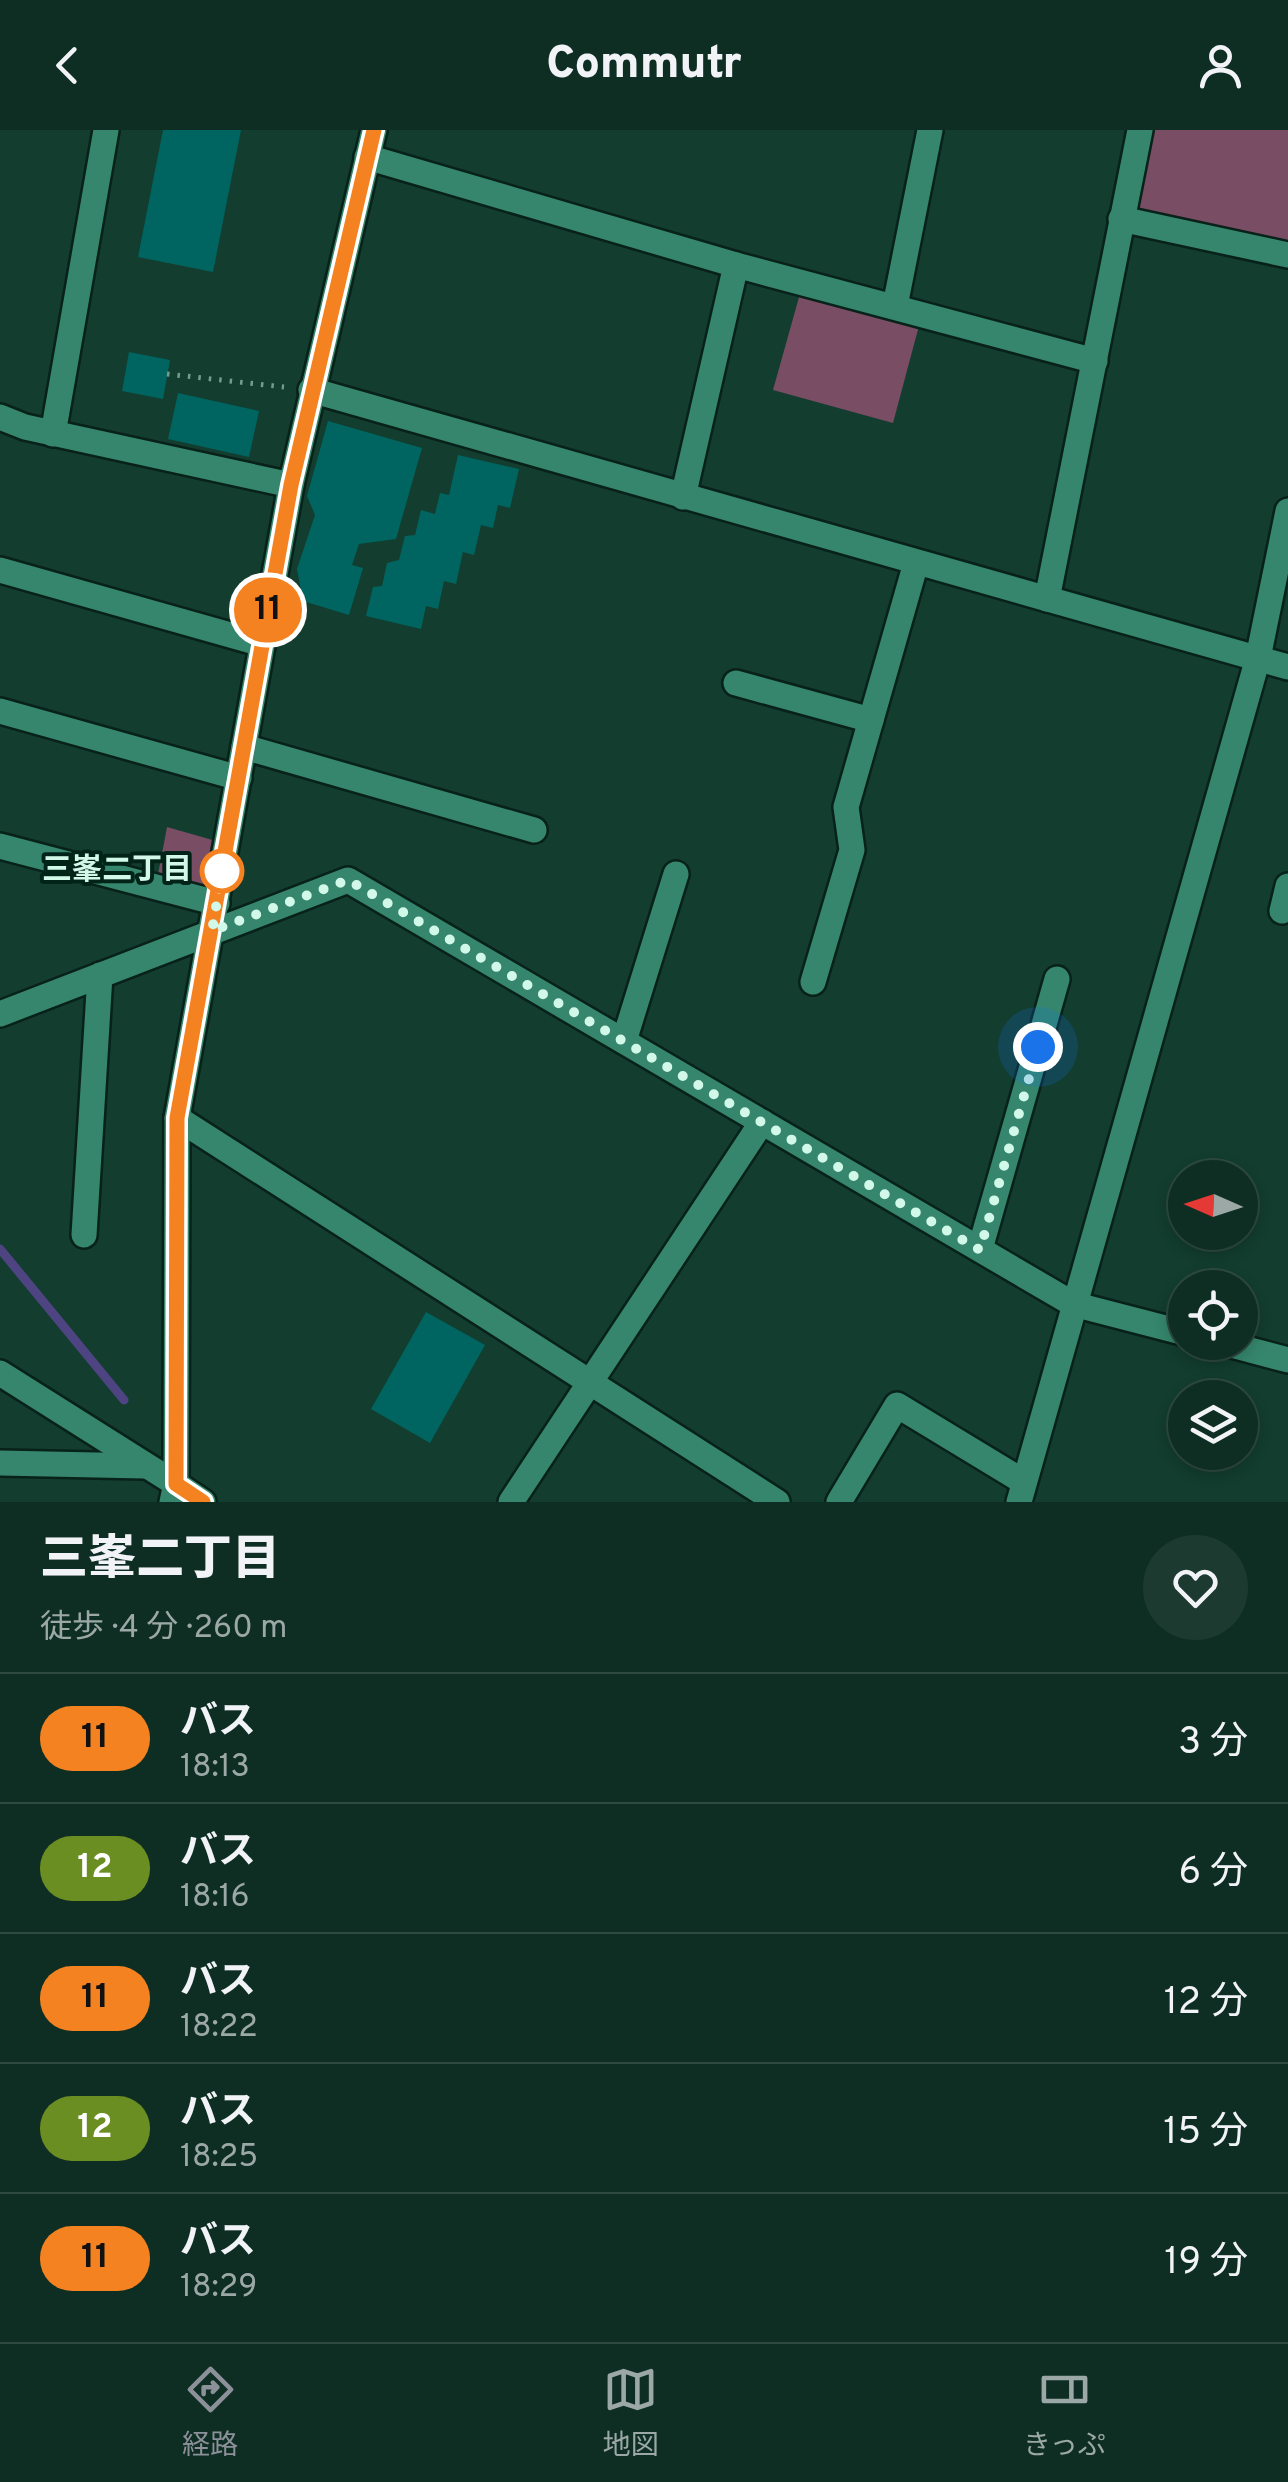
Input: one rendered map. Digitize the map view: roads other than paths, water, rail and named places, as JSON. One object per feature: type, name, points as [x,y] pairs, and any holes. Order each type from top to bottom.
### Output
[{"type":"street","points":[[53,434],[106,130]]},
{"type":"street","points":[[174,1493],[177,1118],[291,485],[374,130]]},
{"type":"street","points":[[895,306],[930,130]]},
{"type":"street","points":[[1047,600],[1140,130]]},
{"type":"street","points":[[367,157],[736,264],[1095,361]]},
{"type":"street","points":[[1121,219],[1288,256]]},
{"type":"street","points":[[683,498],[736,264]]},
{"type":"street","points":[[311,390],[1288,667]]},
{"type":"street","points":[[0,417],[53,434],[291,485]]},
{"type":"street","points":[[839,1502],[896,1406],[1022,1492],[1258,658],[1288,510]]},
{"type":"street","points":[[813,982],[852,850],[846,807],[916,562]]},
{"type":"street","points":[[0,570],[262,644]]},
{"type":"street","points":[[736,683],[871,720]]},
{"type":"street","points":[[0,710],[238,778]]},
{"type":"street","points":[[244,748],[534,830]]},
{"type":"street","points":[[0,846],[216,903]]},
{"type":"street","points":[[624,1041],[676,874]]},
{"type":"street","points":[[0,1014],[348,880],[1073,1304],[1168,1329]]},
{"type":"street","points":[[84,1234],[100,975]]},
{"type":"street","points":[[980,1250],[1057,979]]},
{"type":"street","points":[[177,1118],[777,1502]]},
{"type":"street","points":[[510,1502],[762,1122]]},
{"type":"street","points":[[1258,1352],[1288,1360]]},
{"type":"street","points":[[0,1373],[145,1466],[174,1493],[203,1502]]},
{"type":"street","points":[[0,1464],[145,1466]]},
{"type":"waterway","points":[[0,1249],[124,1400]]},
{"type":"place","name":"三峯二丁目","points":[[222,871]]}]
